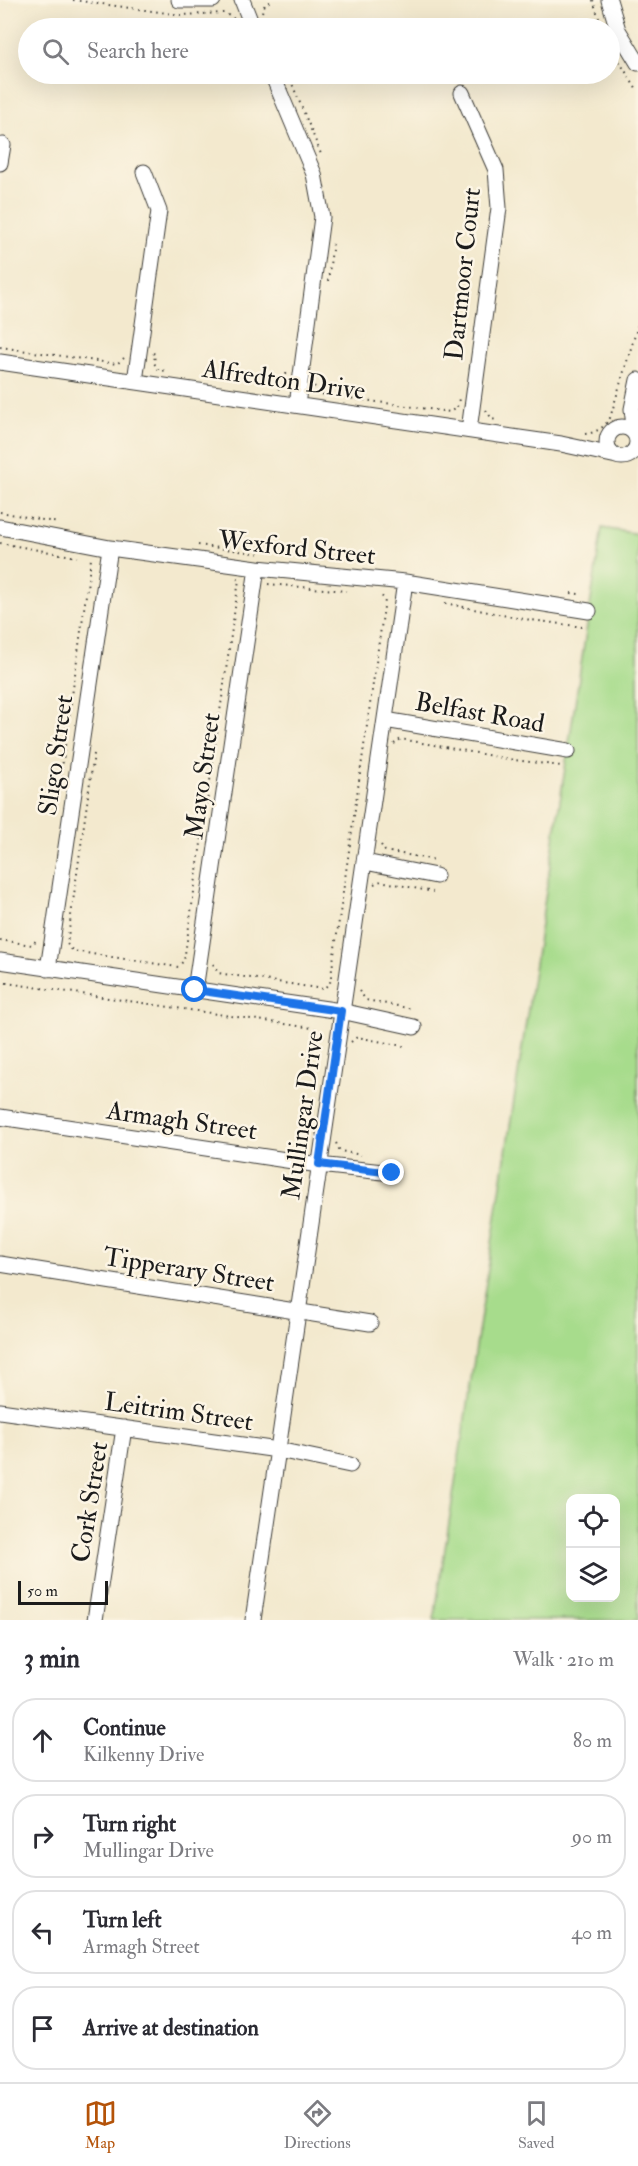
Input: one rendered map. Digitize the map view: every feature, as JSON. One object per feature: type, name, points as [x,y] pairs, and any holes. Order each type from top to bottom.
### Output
[{"type":"street","points":[[179,0],[213,0]]},
{"type":"street","points":[[242,0],[249,18]]},
{"type":"street","points":[[609,0],[614,18]]},
{"type":"street","points":[[620,29],[633,45],[638,63]]},
{"type":"street","points":[[276,84],[314,174],[322,217],[297,405]]},
{"type":"street","name":"Dartmoor Court","points":[[462,93],[496,170],[499,207],[468,430]]},
{"type":"street","points":[[0,163],[3,145]]},
{"type":"street","points":[[135,381],[159,211],[144,172]]},
{"type":"street","name":"Alfredton Drive","points":[[0,362],[468,430],[627,456]]},
{"type":"street","points":[[636,387],[632,417],[637,436],[636,448],[627,456],[611,451],[608,438],[636,387]]},
{"type":"street","points":[[612,431],[624,427],[631,429],[637,436]]},
{"type":"street","name":"Alfredton Drive","points":[[561,444],[595,439],[612,431]]},
{"type":"street","name":"Wexford Street","points":[[0,527],[110,548],[257,568],[405,582],[589,611]]},
{"type":"street","name":"Sligo Street","points":[[48,969],[110,548]]},
{"type":"street","name":"Mayo Street","points":[[195,990],[257,568]]},
{"type":"street","name":"Mullingar Drive","points":[[253,1620],[405,582]]},
{"type":"street","name":"Belfast Road","points":[[385,720],[568,751]]},
{"type":"street","points":[[365,862],[436,876]]},
{"type":"street","points":[[0,962],[341,1011],[414,1027]]},
{"type":"street","name":"Armagh Street","points":[[0,1117],[392,1173]]},
{"type":"street","name":"Tipperary Street","points":[[0,1264],[370,1323]]},
{"type":"street","name":"Leitrim Street","points":[[0,1411],[278,1450],[350,1465]]},
{"type":"street","name":"Cork Street","points":[[95,1620],[124,1428]]},
{"type":"path","points":[[73,0],[181,15],[224,13],[233,18]]},
{"type":"path","points":[[261,11],[265,4],[273,0]]},
{"type":"path","points":[[593,0],[599,18]]},
{"type":"path","points":[[620,63],[638,92]]},
{"type":"path","points":[[581,435],[592,433],[607,424],[638,325]]},
{"type":"path","points":[[0,347],[117,364],[124,358],[126,350],[155,354],[154,363],[159,370],[171,372]]},
{"type":"path","points":[[275,390],[284,386],[286,374],[315,377],[314,386],[320,394],[450,412],[457,407],[458,399],[487,403],[486,411],[492,419],[503,421]]},
{"type":"path","points":[[0,512],[63,524]]},
{"type":"path","points":[[0,543],[92,559],[55,820]]},
{"type":"path","points":[[194,545],[270,555]]},
{"type":"path","points":[[95,753],[67,944],[73,951],[177,967],[184,961],[239,580],[228,578]]},
{"type":"path","points":[[268,584],[346,591]]},
{"type":"path","points":[[213,965],[218,973],[323,988],[330,983],[385,600],[380,593]]},
{"type":"path","points":[[439,602],[517,618],[583,627]]},
{"type":"path","points":[[393,751],[394,744],[401,739],[514,760],[561,766]]},
{"type":"path","points":[[380,844],[390,852]]},
{"type":"path","points":[[373,892],[374,884],[381,881],[433,892]]},
{"type":"path","points":[[0,940],[32,945],[38,939]]},
{"type":"path","points":[[0,982],[312,1028],[320,1030],[322,1036],[351,1043],[357,1037],[408,1047]]},
{"type":"path","points":[[359,988],[366,1000],[413,1009]]},
{"type":"path","points":[[338,1133],[336,1144],[340,1152],[371,1156]]},
{"type":"green space","points":[[602,528],[638,534],[638,1620],[434,1620]]},
{"type":"route","points":[[195,990],[341,1011],[319,1164],[392,1173]]}]
